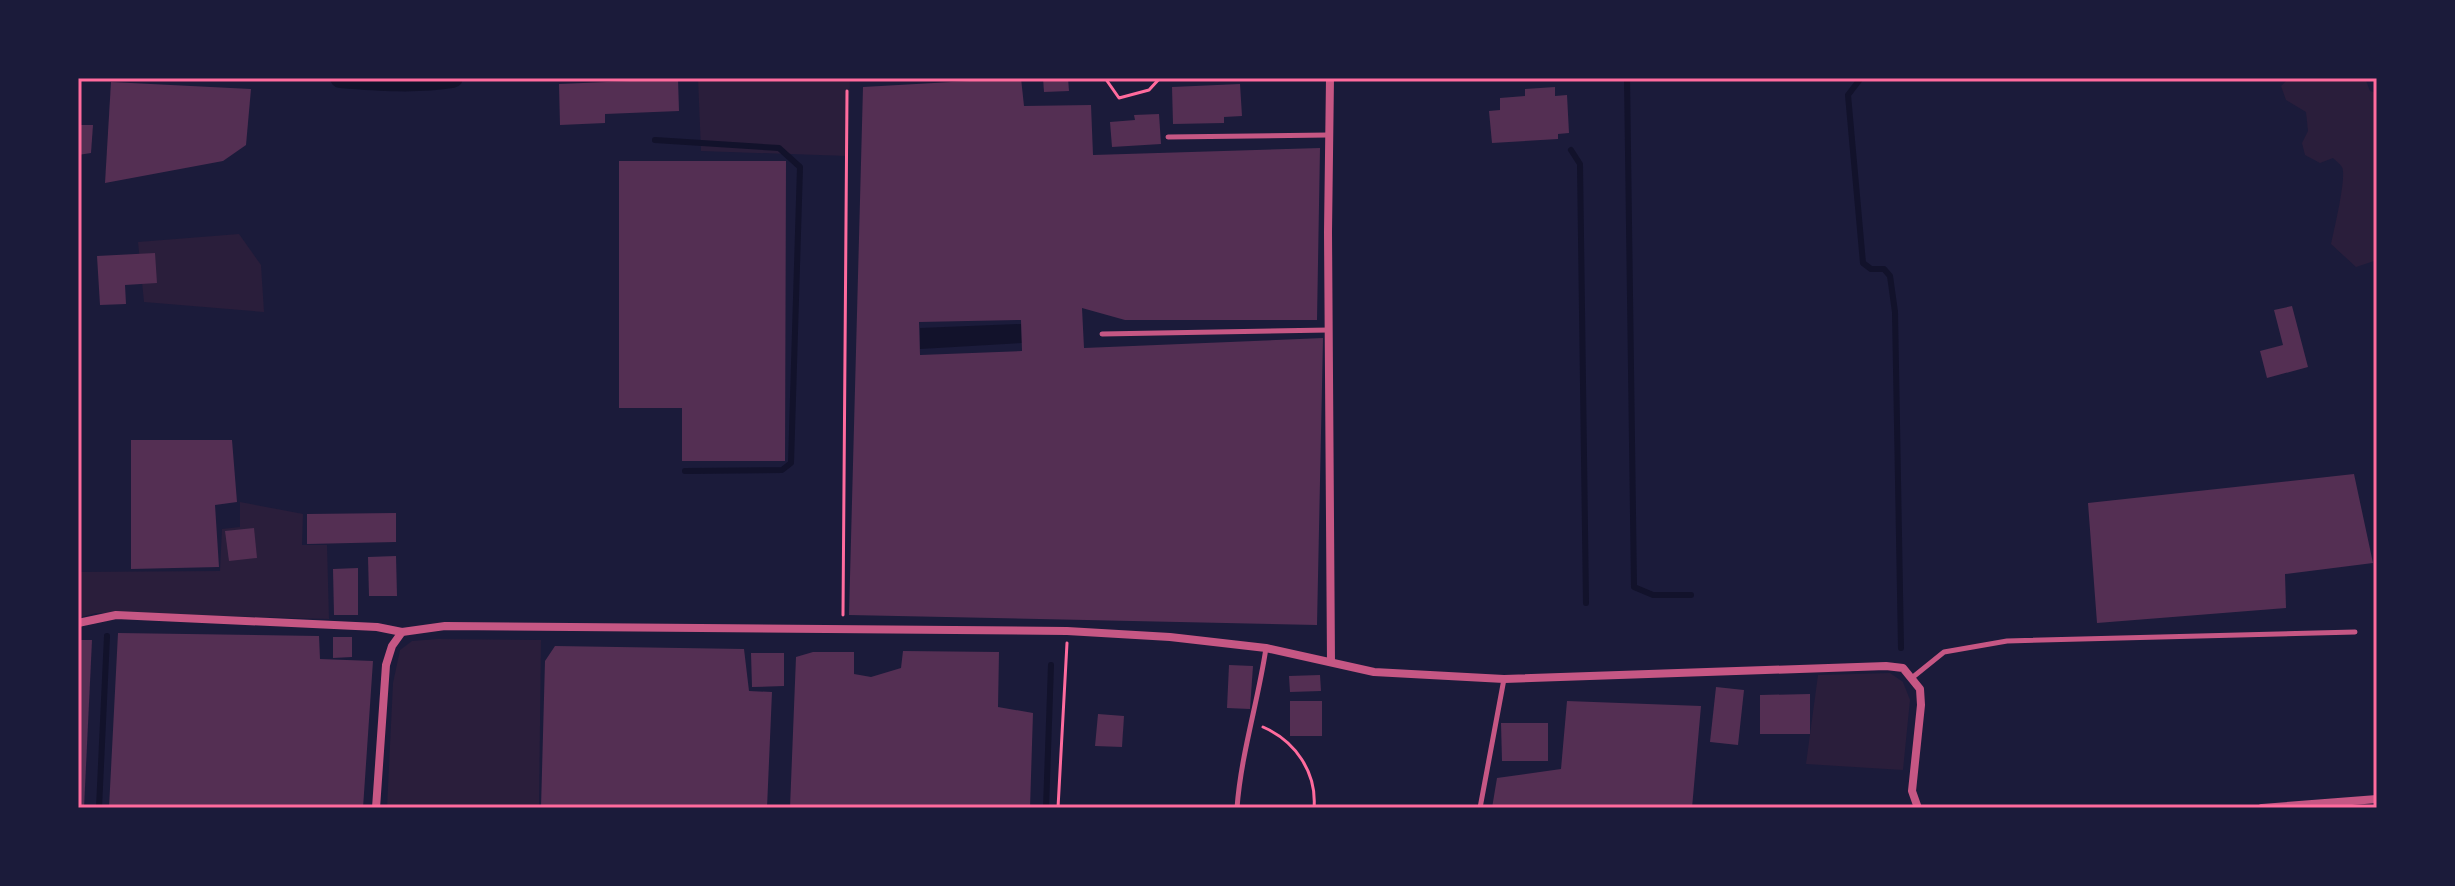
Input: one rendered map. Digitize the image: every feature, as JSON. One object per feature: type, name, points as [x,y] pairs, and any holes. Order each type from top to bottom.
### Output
[{"type":"street","points":[[1330,78],[1331,662]]},
{"type":"street","points":[[78,623],[116,615],[377,627],[402,632],[445,626],[1067,631],[1170,637],[1266,648],[1374,672],[1504,679],[1886,666],[1903,668],[1920,689],[1912,791],[1918,808]]},
{"type":"street","points":[[376,808],[386,665],[392,646],[402,632]]},
{"type":"street","points":[[2262,808],[2377,799]]},
{"type":"lane","points":[[1168,137],[1329,135]]},
{"type":"lane","points":[[1102,334],[1330,330]]},
{"type":"lane","points":[[1913,677],[1944,652],[2007,641],[2355,632]]},
{"type":"lane","points":[[1237,808],[1239,778],[1266,648]]},
{"type":"lane","points":[[1480,808],[1504,679]]},
{"type":"path","points":[[1105,78],[1119,98],[1149,90],[1160,78]]},
{"type":"path","points":[[843,631],[847,91]]},
{"type":"path","points":[[1058,808],[1067,631]]},
{"type":"path","points":[[1253,722],[1289,742],[1303,760],[1311,776],[1314,808]]},
{"type":"shaded area","points":[[698,78],[850,80],[848,156],[701,151]]},
{"type":"shaded area","points":[[2289,78],[2365,78],[2370,91],[2377,93],[2377,260],[2356,267],[2331,244],[2342,192],[2342,167],[2333,158],[2320,163],[2305,155],[2302,143],[2308,131],[2306,112],[2286,100],[2281,86]]},
{"type":"shaded area","points":[[239,234],[261,265],[264,312],[144,302],[138,242]]},
{"type":"shaded area","points":[[1021,324],[1022,343],[920,349],[920,328]]},
{"type":"shaded area","points":[[240,502],[303,514],[302,545],[327,545],[329,619],[96,613],[78,618],[78,572],[220,571],[222,529],[240,527]]},
{"type":"shaded area","points":[[541,640],[539,808],[387,808],[393,683],[400,650],[412,641]]},
{"type":"shaded area","points":[[1890,673],[1903,682],[1910,700],[1903,770],[1806,764],[1818,675]]},
{"type":"building","points":[[1021,78],[1024,106],[1091,105],[1093,155],[1320,148],[1317,320],[1125,320],[1082,308],[1084,348],[1323,338],[1317,625],[849,615],[863,87]],"holes":[[[1021,320],[1022,351],[920,355],[919,322]]]},
{"type":"building","points":[[1043,78],[1068,78],[1069,91],[1044,92]]},
{"type":"building","points":[[678,79],[679,111],[605,114],[605,123],[560,125],[559,84]]},
{"type":"building","points":[[111,82],[251,89],[246,145],[223,161],[105,183]]},
{"type":"building","points":[[1240,84],[1242,116],[1224,117],[1224,123],[1173,124],[1172,87]]},
{"type":"building","points":[[1555,87],[1555,96],[1567,95],[1569,133],[1558,134],[1558,139],[1492,143],[1489,111],[1500,110],[1500,98],[1525,96],[1525,89]]},
{"type":"building","points":[[1159,114],[1161,144],[1112,147],[1110,122],[1135,120],[1134,115]]},
{"type":"building","points":[[78,125],[93,125],[91,153],[78,155]]},
{"type":"building","points":[[619,161],[786,161],[785,461],[682,461],[682,408],[619,408]]},
{"type":"building","points":[[155,253],[157,283],[125,285],[126,304],[100,305],[97,256]]},
{"type":"building","points":[[2292,306],[2308,367],[2267,378],[2260,351],[2283,345],[2274,310]]},
{"type":"building","points":[[131,440],[232,440],[237,502],[215,505],[219,567],[131,569]]},
{"type":"building","points":[[2354,474],[2373,563],[2285,574],[2286,608],[2097,623],[2088,503]]},
{"type":"building","points":[[396,513],[396,542],[307,544],[307,514]]},
{"type":"building","points":[[254,528],[257,558],[229,561],[225,531]]},
{"type":"building","points":[[396,556],[397,596],[369,596],[368,557]]},
{"type":"building","points":[[358,568],[358,615],[334,615],[333,569]]},
{"type":"building","points":[[118,633],[319,636],[320,659],[373,661],[363,808],[109,808]]},
{"type":"building","points":[[333,637],[352,637],[352,657],[333,658]]},
{"type":"building","points":[[78,640],[92,640],[84,808],[78,808]]},
{"type":"building","points":[[555,646],[744,649],[749,691],[772,692],[767,808],[541,808],[545,661]]},
{"type":"building","points":[[903,651],[999,652],[998,707],[1033,713],[1030,808],[790,808],[796,657],[813,652],[854,652],[854,674],[871,677],[901,668]]},
{"type":"building","points":[[751,653],[784,653],[784,686],[752,687]]},
{"type":"building","points":[[1229,665],[1253,666],[1250,709],[1227,708]]},
{"type":"building","points":[[1320,675],[1321,691],[1290,692],[1289,676]]},
{"type":"building","points":[[1716,687],[1744,690],[1738,745],[1710,742]]},
{"type":"building","points":[[1810,694],[1810,734],[1760,734],[1760,695]]},
{"type":"building","points":[[1290,701],[1322,701],[1322,736],[1290,736]]},
{"type":"building","points":[[1567,701],[1701,706],[1692,808],[1492,808],[1497,778],[1561,769]]},
{"type":"building","points":[[1098,714],[1124,716],[1122,747],[1095,746]]},
{"type":"building","points":[[1501,723],[1548,723],[1548,761],[1502,761]]},
{"type":"waterway","points":[[340,78],[382,81],[453,78]]},
{"type":"waterway","points":[[1627,78],[1634,587],[1653,595],[1691,595]]},
{"type":"waterway","points":[[1861,78],[1848,95],[1863,263],[1871,269],[1884,269],[1890,276],[1895,312],[1901,648]]},
{"type":"waterway","points":[[655,140],[779,148],[800,167],[791,463],[782,470],[685,471]]},
{"type":"waterway","points":[[1571,150],[1580,164],[1586,603]]},
{"type":"waterway","points":[[99,808],[107,636]]},
{"type":"waterway","points":[[1046,808],[1051,665]]}]
